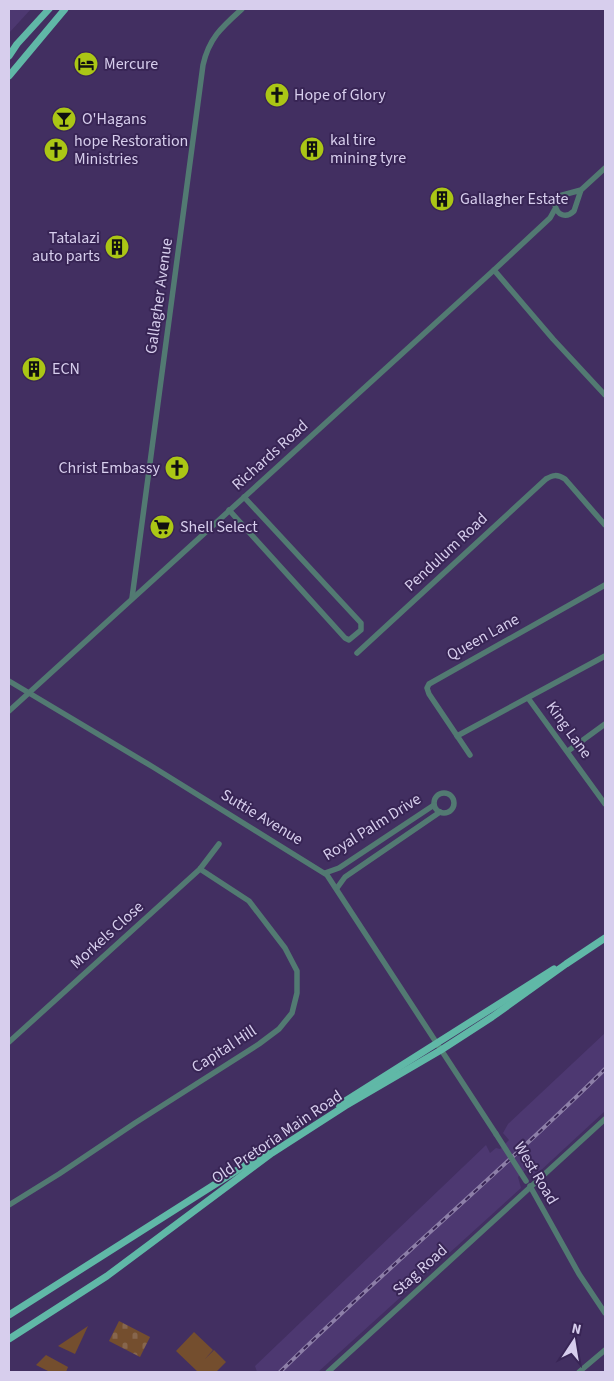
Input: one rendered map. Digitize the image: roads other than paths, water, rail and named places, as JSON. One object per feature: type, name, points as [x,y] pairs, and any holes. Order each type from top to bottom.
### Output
[{"type":"main road","points":[[9,56],[17,44],[49,9]]},
{"type":"main road","points":[[9,76],[65,9]]},
{"type":"main road","points":[[9,82],[15,68]]},
{"type":"main road","name":"Old Pretoria Main Road","points":[[9,1339],[107,1276],[272,1153],[345,1106],[441,1050],[512,1004],[605,938]]},
{"type":"main road","name":"Old Pretoria Main Road","points":[[9,1315],[437,1042],[549,972],[566,964]]},
{"type":"street","points":[[228,22],[234,9]]},
{"type":"street","name":"Gallagher Avenue","points":[[132,599],[203,65],[209,45],[228,22],[242,9]]},
{"type":"street","points":[[581,190],[562,194],[556,198],[554,205],[560,214],[572,214],[576,208],[576,201],[581,190],[605,168]]},
{"type":"street","points":[[569,194],[576,201]]},
{"type":"street","name":"Richards Road","points":[[9,711],[494,270],[550,218],[556,209]]},
{"type":"street","name":"Richards Road","points":[[550,218],[560,214]]},
{"type":"street","points":[[494,270],[605,395]]},
{"type":"street","name":"Pendulum Road","points":[[357,653],[546,479],[556,475],[568,482],[605,525]]},
{"type":"street","points":[[229,510],[345,638],[349,640],[361,630],[361,623],[244,497]]},
{"type":"street","name":"Queen Lane","points":[[457,736],[427,690],[428,684],[605,585]]},
{"type":"street","name":"King Lane","points":[[457,736],[605,656]]},
{"type":"street","name":"Suttie Avenue","points":[[9,680],[153,766],[325,873],[337,888],[437,1042]]},
{"type":"street","name":"King Lane","points":[[528,698],[605,801]]},
{"type":"street","points":[[568,751],[605,724]]},
{"type":"street","points":[[457,736],[470,755]]},
{"type":"street","points":[[440,794],[447,794],[453,798],[454,804],[447,813],[440,812],[434,805],[435,799],[440,794]]},
{"type":"street","name":"Royal Palm Drive","points":[[325,873],[339,868],[434,805]]},
{"type":"street","name":"Royal Palm Drive","points":[[337,888],[345,878],[440,812]]},
{"type":"street","name":"Morkels Close","points":[[9,1042],[200,869],[219,844]]},
{"type":"street","points":[[374,845],[380,854]]},
{"type":"street","name":"Capital Hill","points":[[9,1205],[260,1044],[279,1028],[292,1013],[297,993],[297,971],[285,948],[249,900],[200,869]]},
{"type":"street","name":"West Road","points":[[437,1042],[530,1187],[579,1274],[605,1313]]},
{"type":"street","name":"Stag Road","points":[[328,1372],[605,1119]]},
{"type":"street","points":[[579,1372],[605,1350]]},
{"type":"railway","points":[[280,1372],[361,1295],[525,1146],[605,1069]]},
{"type":"place","name":"Mercure","points":[[86,64]]},
{"type":"place","name":"Hope of Glory","points":[[277,95]]},
{"type":"place","name":"O'Hagans","points":[[64,119]]},
{"type":"place","name":"kal tire mining tyre","points":[[312,149]]},
{"type":"place","name":"hope Restoration Ministries","points":[[56,150]]},
{"type":"place","name":"Gallagher Estate","points":[[442,199]]},
{"type":"place","name":"Tatalazi auto parts","points":[[117,247]]},
{"type":"place","name":"ECN","points":[[34,369]]},
{"type":"place","name":"Christ Embassy","points":[[177,468]]},
{"type":"place","name":"Shell Select","points":[[162,527]]}]
